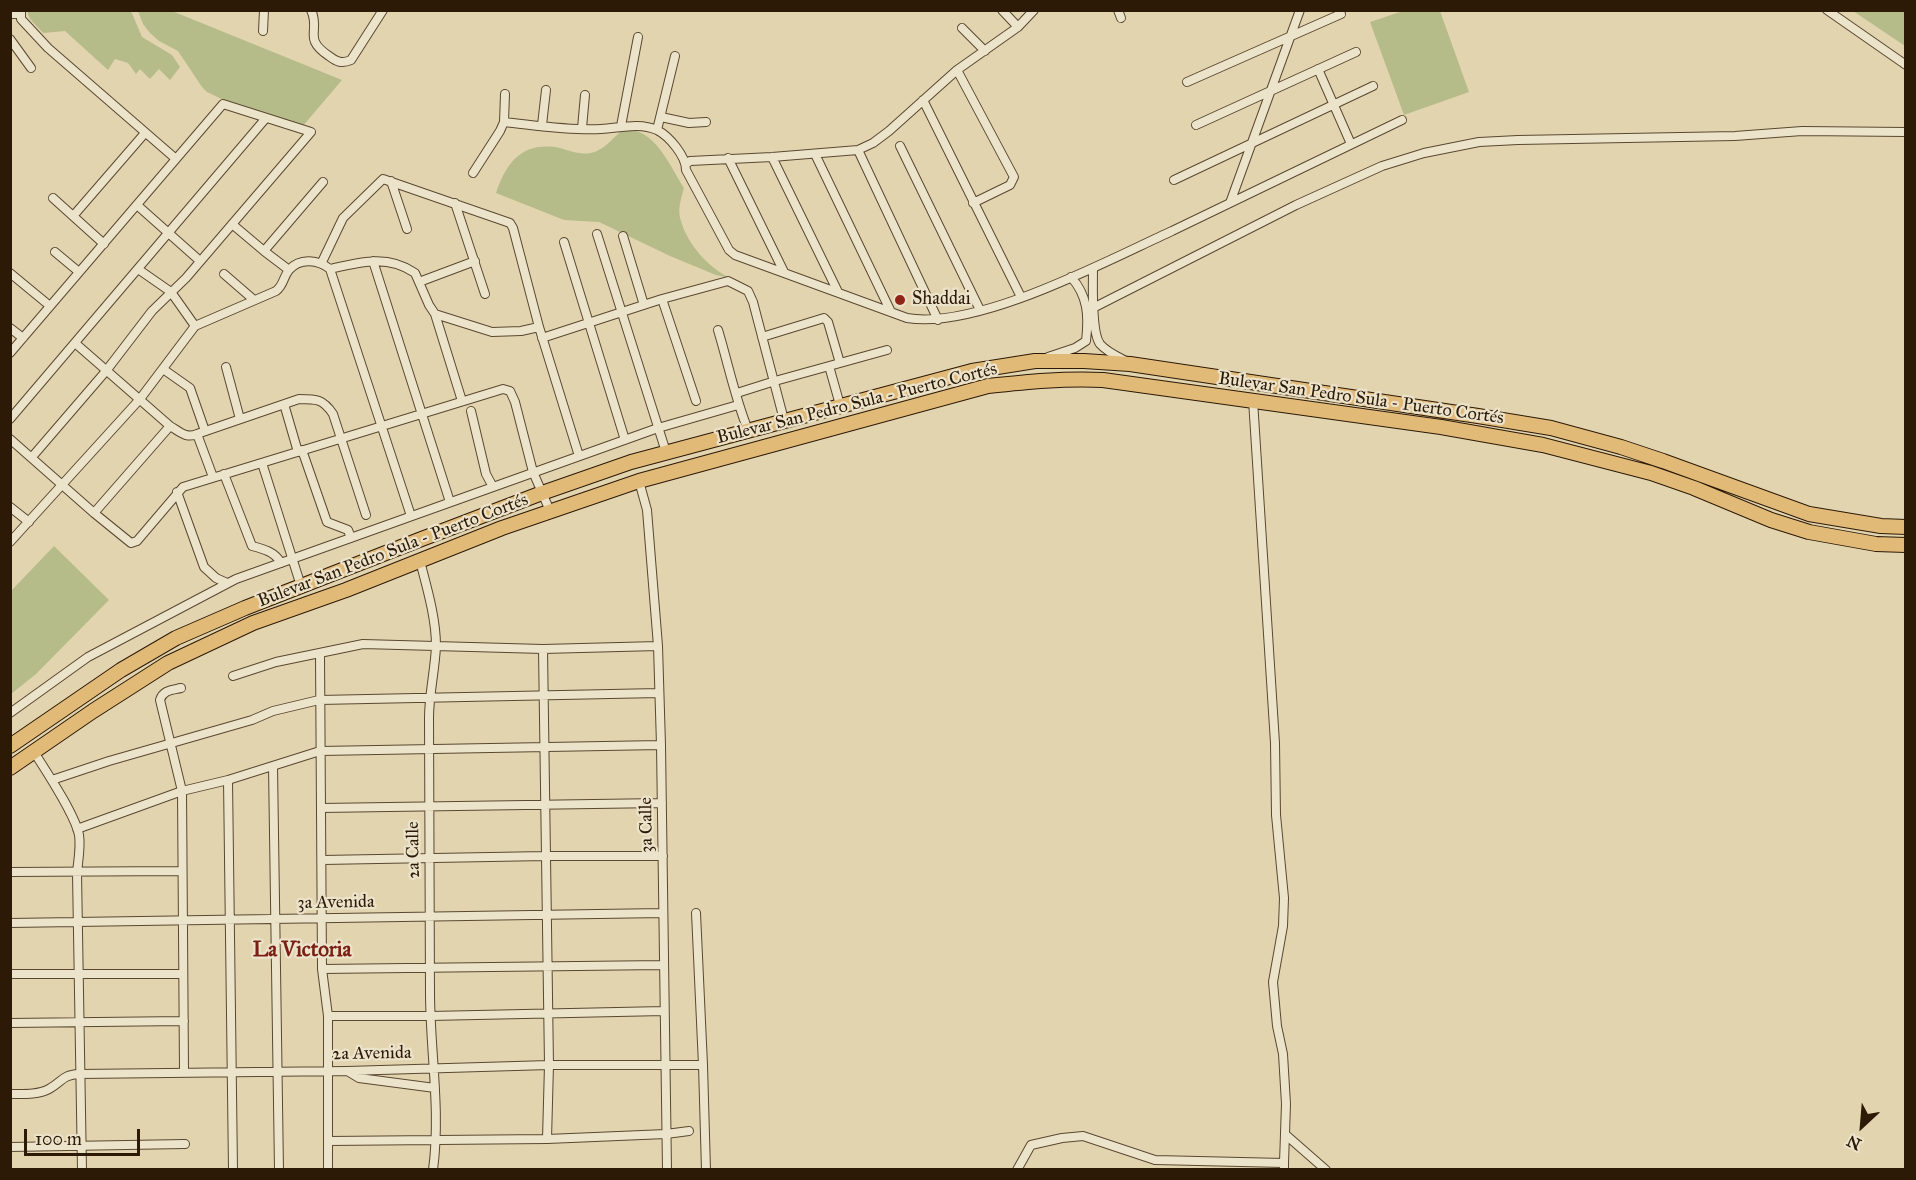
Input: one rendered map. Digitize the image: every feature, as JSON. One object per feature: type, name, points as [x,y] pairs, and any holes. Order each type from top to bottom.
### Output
[{"type":"highway","name":"Bulevar San Pedro Sula - Puerto Cortés","points":[[10,746],[121,670],[167,643],[245,608],[542,493],[631,462],[840,405],[972,371],[1035,361],[1130,364],[1551,428],[1663,461],[1809,514],[1881,526],[1905,526]]},
{"type":"highway","name":"Bulevar San Pedro Sula - Puerto Cortés","points":[[10,768],[168,663],[253,623],[346,590],[502,528],[639,481],[987,386],[1044,380],[1103,380],[1463,430],[1543,445],[1651,473],[1771,520],[1809,532],[1876,544],[1905,545]]},
{"type":"highway","points":[[1253,400],[1263,396],[1306,403],[1312,401],[1312,396],[1302,390]]},
{"type":"highway","points":[[1328,411],[1318,406],[1320,399],[1356,404],[1366,399]]},
{"type":"street","points":[[263,31],[264,10]]},
{"type":"street","points":[[311,10],[313,39],[318,49],[337,62],[344,63],[351,60],[383,10]]},
{"type":"street","points":[[1002,10],[1018,27]]},
{"type":"street","points":[[686,164],[690,161],[858,150],[873,143],[889,131],[957,70],[1018,27],[1034,10]]},
{"type":"street","points":[[1230,203],[1300,10]]},
{"type":"street","points":[[1827,10],[1905,65]]},
{"type":"street","points":[[10,14],[20,12],[21,19],[48,48],[176,159]]},
{"type":"street","points":[[1187,82],[1341,14]]},
{"type":"street","points":[[962,28],[985,51]]},
{"type":"street","points":[[621,126],[638,37]]},
{"type":"street","points":[[10,39],[31,68]]},
{"type":"street","points":[[1196,125],[1356,52]]},
{"type":"street","points":[[657,130],[675,56]]},
{"type":"street","points":[[1318,69],[1352,144]]},
{"type":"street","points":[[957,70],[1014,177],[1010,185],[973,203]]},
{"type":"street","points":[[1174,180],[1373,86]]},
{"type":"street","points":[[542,125],[546,90]]},
{"type":"street","points":[[473,173],[504,122],[505,94]]},
{"type":"street","points":[[582,128],[585,95]]},
{"type":"street","points":[[923,100],[1021,297]]},
{"type":"street","points":[[10,353],[223,104],[310,130],[312,134],[200,261],[152,311],[106,371],[32,457]]},
{"type":"street","points":[[661,117],[689,123],[706,122]]},
{"type":"street","points":[[10,419],[266,118]]},
{"type":"street","points":[[504,122],[602,129],[638,126],[657,130],[675,145],[729,250],[735,255],[891,312],[922,320],[938,320],[1021,297],[1093,268],[1402,120]]},
{"type":"street","points":[[1093,308],[1296,205],[1382,165],[1424,153],[1479,142],[1548,138],[1735,136],[1802,131],[1905,132]]},
{"type":"street","points":[[74,215],[145,133]]},
{"type":"street","points":[[900,147],[980,310]]},
{"type":"street","points":[[858,150],[938,320]]},
{"type":"street","points":[[814,154],[891,312]]},
{"type":"street","points":[[772,157],[838,292]]},
{"type":"street","points":[[728,158],[784,272]]},
{"type":"street","points":[[322,262],[343,218],[383,178],[503,220],[513,228],[542,338],[579,456]]},
{"type":"street","points":[[391,181],[407,229]]},
{"type":"street","points":[[264,251],[323,182]]},
{"type":"street","points":[[53,198],[104,244]]},
{"type":"street","points":[[455,203],[485,294]]},
{"type":"street","points":[[137,205],[200,261]]},
{"type":"street","points":[[232,224],[289,270]]},
{"type":"street","points":[[597,234],[666,452]]},
{"type":"street","points":[[623,236],[644,306]]},
{"type":"street","points":[[564,242],[625,440]]},
{"type":"street","points":[[55,252],[79,272]]},
{"type":"street","points":[[330,268],[373,261],[390,261],[415,273],[435,314],[462,401]]},
{"type":"street","points":[[373,261],[450,502]]},
{"type":"street","points":[[420,282],[475,261]]},
{"type":"street","points":[[10,542],[140,399],[195,326],[281,287],[289,270],[297,264],[306,262],[322,262],[330,268],[411,516]]},
{"type":"street","points":[[1093,268],[1093,308],[1098,341],[1102,347],[1130,364]]},
{"type":"street","points":[[138,269],[171,292],[195,326]]},
{"type":"street","points":[[10,273],[50,306]]},
{"type":"street","points":[[224,274],[254,300]]},
{"type":"street","points":[[1035,361],[1075,348],[1086,341],[1087,307],[1083,290],[1071,277]]},
{"type":"street","points":[[542,338],[662,299],[728,281],[740,285],[748,291],[775,381],[784,420]]},
{"type":"street","points":[[662,299],[696,401]]},
{"type":"street","points":[[435,314],[492,332],[521,331],[539,327]]},
{"type":"street","points":[[762,338],[824,318],[828,322],[840,363]]},
{"type":"street","points":[[10,328],[23,338]]},
{"type":"street","points":[[717,330],[737,393],[738,405],[748,430]]},
{"type":"street","points":[[75,343],[170,426],[186,436],[191,437],[299,399],[315,399],[326,404],[333,414],[342,438],[366,516]]},
{"type":"street","points":[[737,393],[887,350]]},
{"type":"street","points":[[829,366],[840,405]]},
{"type":"street","points":[[226,367],[240,418]]},
{"type":"street","points":[[163,369],[190,388],[213,477]]},
{"type":"street","points":[[10,439],[131,543],[137,541],[183,487],[503,389],[510,391],[515,402],[533,472],[550,511]]},
{"type":"street","points":[[1017,1170],[1031,1145],[1074,1136],[1095,1139],[1129,1153],[1155,1160],[1284,1166],[1286,1135],[1283,1054],[1277,1026],[1273,982],[1283,926],[1284,898],[1276,815],[1275,743],[1253,400]]},
{"type":"street","points":[[284,404],[327,522],[348,530],[351,538]]},
{"type":"street","points":[[10,713],[88,657],[227,583],[658,428],[738,405]]},
{"type":"street","points":[[471,411],[486,474],[493,487]]},
{"type":"street","points":[[94,513],[170,426]]},
{"type":"street","points":[[262,463],[301,586]]},
{"type":"street","points":[[224,474],[252,546],[278,556],[281,563]]},
{"type":"street","name":"3a Calle","points":[[639,481],[647,510],[658,646],[667,1170]]},
{"type":"street","points":[[177,492],[204,567],[216,578],[227,583]]},
{"type":"street","points":[[10,507],[29,522]]},
{"type":"street","name":"2a Calle","points":[[420,561],[431,608],[436,646],[429,699],[428,807],[430,1016],[437,1141],[433,1170]]},
{"type":"street","points":[[233,676],[276,662],[363,644],[543,649],[658,646]]},
{"type":"street","points":[[543,649],[549,1065],[547,1139]]},
{"type":"street","points":[[320,654],[322,969],[328,1016],[328,1170]]},
{"type":"street","points":[[181,688],[169,690],[160,700],[182,791],[184,1071]]},
{"type":"street","points":[[52,780],[171,742],[252,720],[273,711],[319,700],[659,693]]},
{"type":"street","points":[[77,829],[182,791],[228,780],[320,751],[661,745]]},
{"type":"street","points":[[34,752],[52,780],[79,837],[77,873],[82,1170]]},
{"type":"street","points":[[273,766],[279,1170]]},
{"type":"street","points":[[228,780],[233,1170]]},
{"type":"street","points":[[321,808],[662,803]]},
{"type":"street","points":[[322,860],[663,856]]},
{"type":"street","points":[[10,872],[182,871]]},
{"type":"street","name":"3a Avenida","points":[[10,923],[663,913]]},
{"type":"street","points":[[696,913],[706,1170]]},
{"type":"street","points":[[322,969],[663,965]]},
{"type":"street","points":[[10,974],[183,974]]},
{"type":"street","points":[[328,1016],[664,1011]]},
{"type":"street","points":[[10,1023],[184,1021]]},
{"type":"street","name":"2a Avenida","points":[[79,1074],[184,1071],[347,1071],[549,1065],[703,1065]]},
{"type":"street","points":[[347,1071],[359,1078],[435,1088]]},
{"type":"street","points":[[10,1094],[34,1094],[49,1089],[66,1075],[79,1074]]},
{"type":"street","points":[[328,1142],[547,1139],[689,1131]]},
{"type":"street","points":[[1286,1135],[1326,1170]]},
{"type":"street","points":[[10,1147],[185,1144]]},
{"type":"green space","points":[[27,11],[131,11],[142,37],[172,55],[180,67],[170,80],[159,69],[150,79],[140,69],[136,74],[128,63],[115,59],[108,70],[65,31],[43,33],[30,19]]},
{"type":"green space","points":[[138,11],[172,11],[342,80],[302,127],[230,103],[207,92],[202,87],[178,51],[159,41],[150,33],[143,24]]},
{"type":"green space","points":[[1403,11],[1440,11],[1469,92],[1404,115],[1370,22]]},
{"type":"green space","points":[[1853,11],[1905,11],[1905,46]]},
{"type":"green space","points":[[624,129],[645,135],[667,159],[684,188],[679,213],[684,230],[700,254],[714,268],[730,278],[716,275],[670,256],[599,222],[564,220],[496,193],[505,171],[518,156],[526,151],[547,147],[591,153],[605,146]]},
{"type":"green space","points":[[54,546],[109,600],[36,674],[11,694],[11,591]]},
{"type":"place","name":"Shaddai","points":[[900,300]]},
{"type":"district","name":"La Victoria","points":[[302,951]]}]
